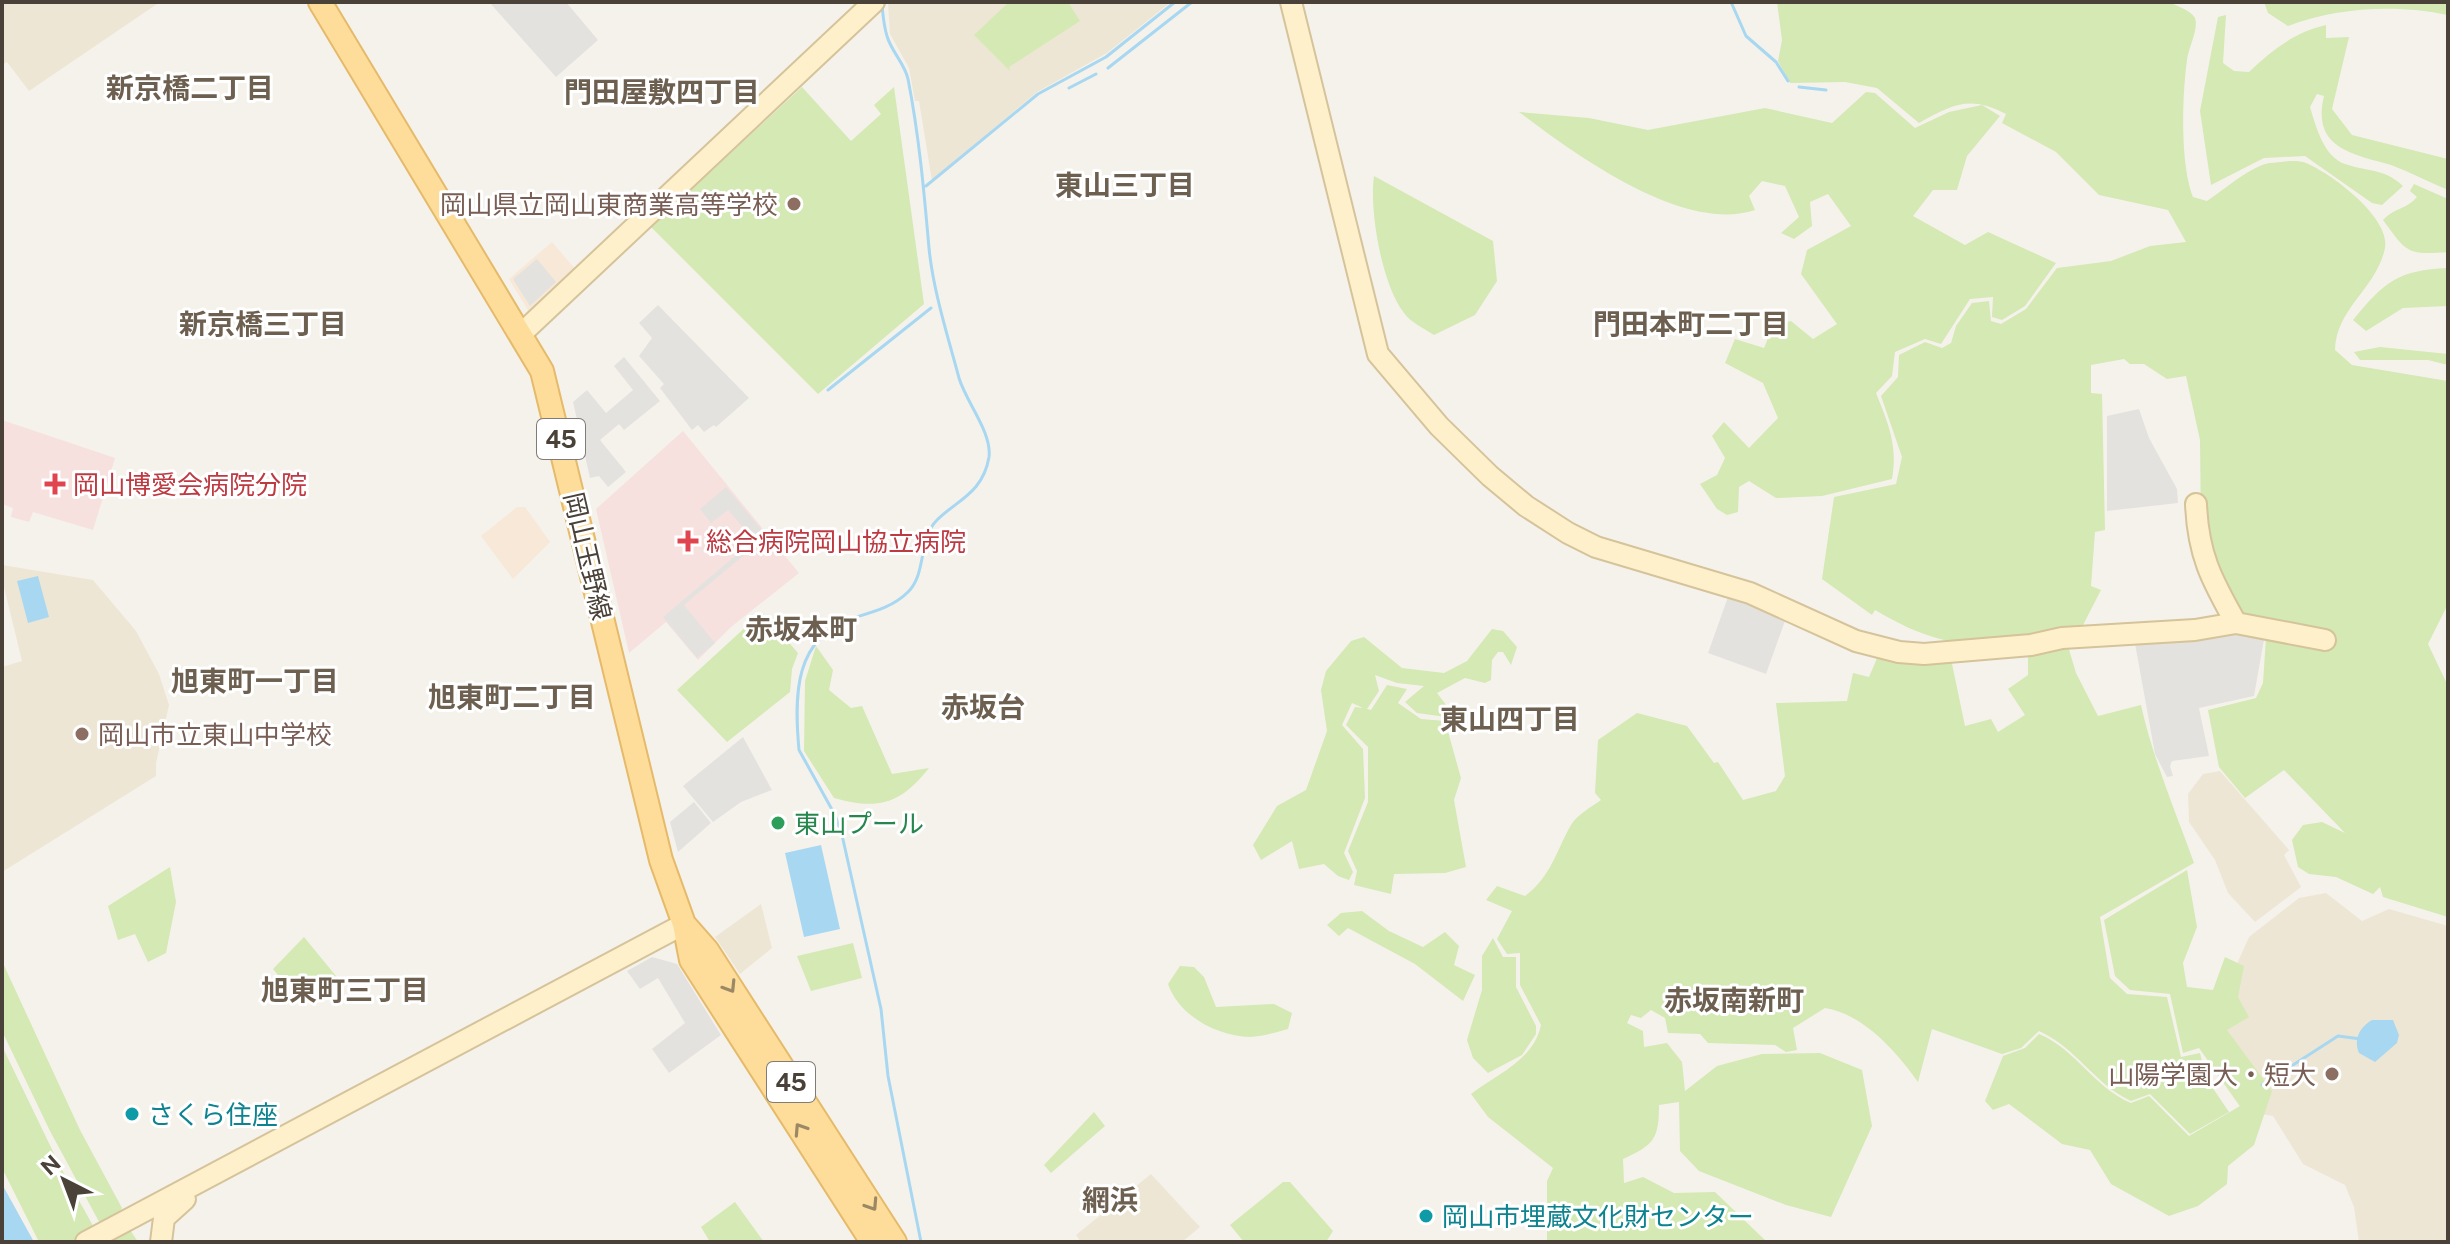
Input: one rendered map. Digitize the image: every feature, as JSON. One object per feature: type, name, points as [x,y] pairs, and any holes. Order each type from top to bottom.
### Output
[{"type":"main road","name":"岡山玉野線","points":[[320,2],[521,334],[548,386],[661,860],[684,924],[691,960],[872,1242]]},
{"type":"main road","name":"岡山玉野線","points":[[684,924],[707,950],[895,1242]]},
{"type":"street","points":[[521,334],[874,2]]},
{"type":"street","points":[[1291,2],[1378,354],[1439,426],[1526,506],[1596,547],[1750,593],[1856,641],[1899,652],[1924,654],[2031,645],[2062,638],[2195,630],[2236,623],[2325,640]]},
{"type":"street","points":[[2196,504],[2198,540],[2207,572],[2236,623]]},
{"type":"street","points":[[86,1242],[186,1193],[684,924]]},
{"type":"street","points":[[161,1242],[164,1218],[186,1193]]},
{"type":"shaded area","points":[[2,2],[160,2],[29,91],[7,62],[2,65]]},
{"type":"shaded area","points":[[489,2],[566,2],[598,40],[556,77]]},
{"type":"shaded area","points":[[888,2],[1171,2],[1107,53],[1037,92],[932,181],[919,101],[915,101],[909,68],[890,34]]},
{"type":"shaded area","points":[[552,242],[575,269],[529,312],[509,279]]},
{"type":"shaded area","points":[[537,259],[556,282],[530,306],[513,279]]},
{"type":"shaded area","points":[[658,305],[749,398],[716,427],[714,425],[704,432],[698,425],[692,430],[660,388],[664,384],[639,356],[652,338],[639,323]]},
{"type":"shaded area","points":[[624,357],[660,401],[624,430],[619,424],[600,440],[626,472],[608,487],[599,476],[590,478],[573,402],[587,390],[606,413],[633,390],[614,366]]},
{"type":"shaded area","points":[[2139,409],[2149,438],[2177,489],[2178,503],[2107,511],[2107,416]]},
{"type":"shaded area","name":"岡山博愛会病院分院","points":[[2,420],[115,458],[93,530],[33,512],[29,522],[11,517],[13,508],[2,504]]},
{"type":"shaded area","name":"総合病院岡山協立病院","points":[[683,431],[799,573],[731,627],[698,660],[666,622],[629,653],[596,509]]},
{"type":"shaded area","points":[[726,487],[767,536],[684,605],[715,643],[697,658],[663,617],[754,540],[728,510],[711,523],[700,509]]},
{"type":"shaded area","points":[[517,507],[525,507],[550,542],[513,579],[481,536]]},
{"type":"shaded area","name":"岡山市立東山中学校","points":[[2,565],[93,580],[136,631],[159,674],[169,705],[156,776],[2,872],[2,667],[22,661],[2,579]]},
{"type":"shaded area","points":[[1728,597],[1786,618],[1766,674],[1708,653]]},
{"type":"shaded area","points":[[2215,630],[2265,634],[2254,696],[2199,708],[2209,756],[2172,761],[2173,776],[2167,777],[2155,754],[2134,638]]},
{"type":"shaded area","points":[[743,737],[772,790],[741,802],[713,822],[683,786]]},
{"type":"shaded area","points":[[2220,771],[2289,850],[2284,855],[2301,887],[2255,922],[2228,893],[2215,860],[2189,822],[2188,794],[2203,774]]},
{"type":"shaded area","points":[[694,802],[711,823],[678,852],[670,822]]},
{"type":"shaded area","name":"山陽学園大・短大","points":[[2326,893],[2362,921],[2389,909],[2448,926],[2448,1242],[2359,1242],[2354,1207],[2345,1185],[2303,1164],[2273,1116],[2243,1111],[2212,1067],[2210,1024],[2249,937],[2299,898]]},
{"type":"shaded area","points":[[761,904],[772,948],[740,974],[715,937]]},
{"type":"shaded area","points":[[652,957],[677,964],[721,1035],[669,1073],[652,1049],[685,1023],[658,978],[640,989],[627,971]]},
{"type":"shaded area","points":[[1151,1174],[1200,1227],[1182,1242],[1081,1242],[1076,1235]]},
{"type":"green space","points":[[1009,2],[1068,2],[1080,21],[1009,67],[1010,71],[974,35]]},
{"type":"green space","points":[[1777,2],[2169,2],[2190,13],[2196,23],[2187,60],[2183,110],[2186,167],[2193,197],[2207,201],[2262,165],[2298,161],[2317,168],[2344,186],[2379,223],[2385,248],[2381,262],[2342,322],[2335,350],[2352,365],[2448,381],[2448,604],[2428,644],[2448,686],[2448,917],[2383,897],[2380,887],[2373,894],[2336,877],[2309,874],[2298,867],[2292,840],[2303,825],[2322,822],[2345,833],[2284,770],[2245,798],[2219,767],[2208,710],[2256,698],[2263,683],[2267,623],[2240,617],[2201,527],[2200,440],[2186,376],[2167,379],[2144,364],[2130,364],[2124,359],[2091,365],[2091,393],[2102,394],[2105,530],[2095,532],[2091,586],[2101,590],[2081,629],[1992,640],[1944,640],[1908,628],[1875,610],[1872,615],[1822,579],[1834,497],[1896,484],[1902,457],[1881,396],[1898,377],[1899,355],[1925,342],[1942,348],[1951,343],[1956,326],[1972,303],[1989,301],[1991,321],[2001,324],[2026,309],[2057,268],[2111,261],[2150,246],[2186,242],[2168,210],[2099,195],[2056,152],[2002,123],[2006,114],[1993,108],[1962,104],[1919,123],[1877,88],[1845,82],[1790,83],[1778,61],[1782,40]]},
{"type":"green space","points":[[2264,2],[2448,2],[2448,15],[2409,9],[2367,9],[2326,15],[2288,26],[2268,13]]},
{"type":"green space","points":[[2226,15],[2223,63],[2234,71],[2249,72],[2284,43],[2315,28],[2326,25],[2326,38],[2349,37],[2332,109],[2352,135],[2448,159],[2448,190],[2339,146],[2324,128],[2324,96],[2317,94],[2310,107],[2322,140],[2332,155],[2345,164],[2389,176],[2403,186],[2382,205],[2372,203],[2305,156],[2264,158],[2211,185],[2200,111],[2218,17]]},
{"type":"green space","name":"岡山県立岡山東商業高等学校","points":[[802,87],[851,141],[881,114],[874,105],[894,87],[924,304],[818,394],[651,227]]},
{"type":"green space","points":[[1866,92],[1875,93],[1915,128],[1949,112],[1982,105],[2000,116],[1967,156],[1957,190],[1933,190],[1913,216],[1965,245],[1988,232],[2056,263],[2025,306],[2002,320],[1992,317],[1993,297],[1970,299],[1941,344],[1925,339],[1895,352],[1892,376],[1876,393],[1893,445],[1892,479],[1822,496],[1776,498],[1749,481],[1739,487],[1738,512],[1727,515],[1717,509],[1700,484],[1717,475],[1725,458],[1712,436],[1724,422],[1749,448],[1778,418],[1763,383],[1725,363],[1735,339],[1764,348],[1773,326],[1791,321],[1813,339],[1837,324],[1801,274],[1807,250],[1851,226],[1828,194],[1810,202],[1812,226],[1794,239],[1781,233],[1799,217],[1785,186],[1762,181],[1749,196],[1755,210],[1726,214],[1696,211],[1663,201],[1599,168],[1519,112],[1589,118],[1648,130],[1765,108],[1832,123]]},
{"type":"green space","points":[[1374,176],[1493,241],[1497,281],[1475,315],[1434,335],[1404,313],[1389,285],[1379,247],[1373,208]]},
{"type":"green space","points":[[2414,184],[2448,199],[2448,252],[2409,250],[2383,220],[2417,197],[2410,191]]},
{"type":"green space","points":[[2448,268],[2448,306],[2403,308],[2366,331],[2353,320],[2393,280],[2416,272]]},
{"type":"green space","points":[[2380,347],[2448,354],[2448,365],[2428,360],[2360,360],[2354,352]]},
{"type":"green space","points":[[762,612],[798,653],[792,669],[790,692],[727,742],[677,690]]},
{"type":"green space","points":[[1492,629],[1503,631],[1517,647],[1511,665],[1503,652],[1498,652],[1492,660],[1491,680],[1485,683],[1465,678],[1437,693],[1450,710],[1446,717],[1417,713],[1405,702],[1424,686],[1397,683],[1375,675],[1379,691],[1367,709],[1371,710],[1387,685],[1407,689],[1398,703],[1421,719],[1445,721],[1461,778],[1454,800],[1466,867],[1445,873],[1394,874],[1391,894],[1354,885],[1357,871],[1348,851],[1368,802],[1368,747],[1346,725],[1355,707],[1363,708],[1352,703],[1342,725],[1363,749],[1365,798],[1344,853],[1353,872],[1349,880],[1338,876],[1324,864],[1299,869],[1292,841],[1261,860],[1253,845],[1277,806],[1306,790],[1327,731],[1321,690],[1326,671],[1351,641],[1364,637],[1402,668],[1444,673],[1467,661]]},
{"type":"green space","points":[[816,646],[833,670],[829,690],[851,708],[862,706],[892,774],[929,768],[898,797],[875,804],[834,798],[804,751],[805,681]]},
{"type":"green space","points":[[2068,646],[2076,673],[2098,716],[2141,705],[2158,765],[2194,863],[2100,917],[2110,978],[2127,994],[2167,997],[2181,1057],[2200,1053],[2206,1078],[2229,1112],[2190,1134],[2150,1094],[2131,1101],[2118,1094],[2064,1047],[2039,1031],[2021,1048],[2002,1054],[1932,1029],[1918,1082],[1878,1036],[1852,1018],[1825,1008],[1793,1028],[1797,1050],[1786,1052],[1775,1045],[1708,1043],[1700,1034],[1668,1033],[1665,1018],[1651,1010],[1641,1018],[1631,1015],[1627,1023],[1643,1031],[1644,1047],[1667,1043],[1682,1062],[1685,1091],[1717,1066],[1762,1054],[1820,1053],[1862,1070],[1872,1126],[1831,1217],[1786,1205],[1699,1171],[1680,1151],[1679,1102],[1659,1105],[1658,1126],[1653,1140],[1623,1159],[1624,1183],[1643,1177],[1674,1193],[1715,1192],[1767,1242],[1547,1242],[1547,1181],[1553,1168],[1488,1117],[1471,1094],[1523,1057],[1531,1048],[1541,1025],[1520,985],[1520,953],[1507,954],[1497,939],[1512,911],[1486,900],[1497,886],[1525,896],[1534,889],[1547,872],[1574,821],[1601,800],[1595,793],[1598,740],[1637,713],[1687,726],[1714,763],[1718,762],[1743,800],[1776,791],[1785,776],[1776,703],[1847,701],[1853,673],[1869,677],[1878,656],[1909,663],[1951,659],[1965,726],[1991,719],[1998,732],[2025,715],[2008,689],[2028,675],[2028,651]]},
{"type":"green space","points":[[170,867],[176,902],[166,953],[148,962],[135,934],[118,940],[108,906]]},
{"type":"green space","points":[[2187,870],[2197,927],[2183,963],[2187,987],[2213,990],[2225,957],[2244,966],[2238,997],[2249,1017],[2227,1030],[2272,1091],[2254,1145],[2228,1166],[2227,1184],[2198,1206],[2169,1216],[2111,1184],[2090,1150],[2062,1144],[2009,1104],[1993,1110],[1985,1101],[2003,1056],[2025,1048],[2039,1034],[2064,1049],[2118,1096],[2131,1103],[2149,1096],[2189,1136],[2240,1106],[2199,1048],[2183,1053],[2170,994],[2130,990],[2115,976],[2104,920]]},
{"type":"green space","points":[[1362,911],[1389,931],[1423,947],[1445,932],[1459,946],[1454,965],[1475,975],[1463,1001],[1415,964],[1348,928],[1339,936],[1327,925],[1341,913]]},
{"type":"green space","points":[[304,937],[336,976],[310,999],[296,980],[287,986],[273,969]]},
{"type":"green space","points":[[1493,938],[1503,957],[1516,957],[1516,987],[1536,1026],[1536,1034],[1522,1055],[1488,1073],[1473,1058],[1467,1040],[1482,990],[1482,956]]},
{"type":"green space","points":[[853,943],[862,978],[811,991],[797,956]]},
{"type":"green space","points":[[2,961],[80,1130],[122,1208],[119,1213],[138,1242],[110,1242],[50,1131],[2,1031]]},
{"type":"green space","points":[[1180,966],[1194,967],[1204,977],[1216,1007],[1274,1004],[1292,1013],[1288,1029],[1250,1037],[1237,1036],[1201,1022],[1181,1006],[1168,984]]},
{"type":"green space","points":[[2,1046],[61,1168],[102,1242],[39,1242],[2,1168]]},
{"type":"green space","points":[[1094,1112],[1105,1126],[1051,1173],[1044,1165]]},
{"type":"green space","points":[[1283,1182],[1290,1182],[1333,1231],[1326,1242],[1244,1242],[1230,1225]]},
{"type":"green space","points":[[735,1202],[764,1242],[710,1242],[701,1227]]},
{"type":"water","points":[[38,576],[49,617],[28,623],[17,581]]},
{"type":"water","points":[[821,845],[840,929],[804,937],[785,853]]},
{"type":"water","points":[[2372,1020],[2393,1020],[2399,1035],[2397,1043],[2375,1062],[2359,1053],[2357,1043],[2361,1030]]},
{"type":"water","points":[[2,1184],[34,1242],[2,1242]]},
{"type":"waterway","points":[[926,186],[1038,94],[1106,57],[1175,2]]},
{"type":"waterway","points":[[1108,68],[1192,2]]},
{"type":"waterway","points":[[1731,2],[1746,36],[1776,62],[1788,81]]},
{"type":"waterway","points":[[882,6],[889,42],[908,79],[937,297],[962,387],[987,437],[989,457],[975,487],[931,528],[918,575],[908,592],[889,605],[834,627],[819,639],[802,671],[798,689],[797,729],[799,750],[835,815],[842,835],[881,1009],[888,1076],[921,1242]]},
{"type":"waterway","points":[[1069,88],[1096,74]]},
{"type":"waterway","points":[[1799,87],[1826,90]]},
{"type":"waterway","points":[[828,390],[931,308]]},
{"type":"waterway","points":[[2262,1085],[2338,1036],[2361,1039]]},
{"type":"place","name":"岡山県立岡山東商業高等学校","points":[[794,204]]},
{"type":"place","name":"岡山博愛会病院分院","points":[[55,484]]},
{"type":"place","name":"総合病院岡山協立病院","points":[[688,541]]},
{"type":"place","name":"岡山市立東山中学校","points":[[82,734]]},
{"type":"place","name":"東山プール","points":[[778,823]]},
{"type":"place","name":"山陽学園大・短大","points":[[2332,1074]]},
{"type":"place","name":"さくら住座","points":[[132,1114]]},
{"type":"place","name":"岡山市埋蔵文化財センター","points":[[1426,1216]]},
{"type":"district","name":"新京橋二丁目","points":[[190,87]]},
{"type":"district","name":"門田屋敷四丁目","points":[[662,91]]},
{"type":"district","name":"東山三丁目","points":[[1125,184]]},
{"type":"district","name":"新京橋三丁目","points":[[263,323]]},
{"type":"district","name":"門田本町二丁目","points":[[1691,323]]},
{"type":"district","name":"赤坂本町","points":[[801,628]]},
{"type":"district","name":"旭東町一丁目","points":[[255,680]]},
{"type":"district","name":"旭東町二丁目","points":[[512,696]]},
{"type":"district","name":"赤坂台","points":[[983,706]]},
{"type":"district","name":"東山四丁目","points":[[1510,718]]},
{"type":"district","name":"旭東町三丁目","points":[[345,989]]},
{"type":"district","name":"赤坂南新町","points":[[1734,999]]},
{"type":"district","name":"網浜","points":[[1110,1199]]}]
